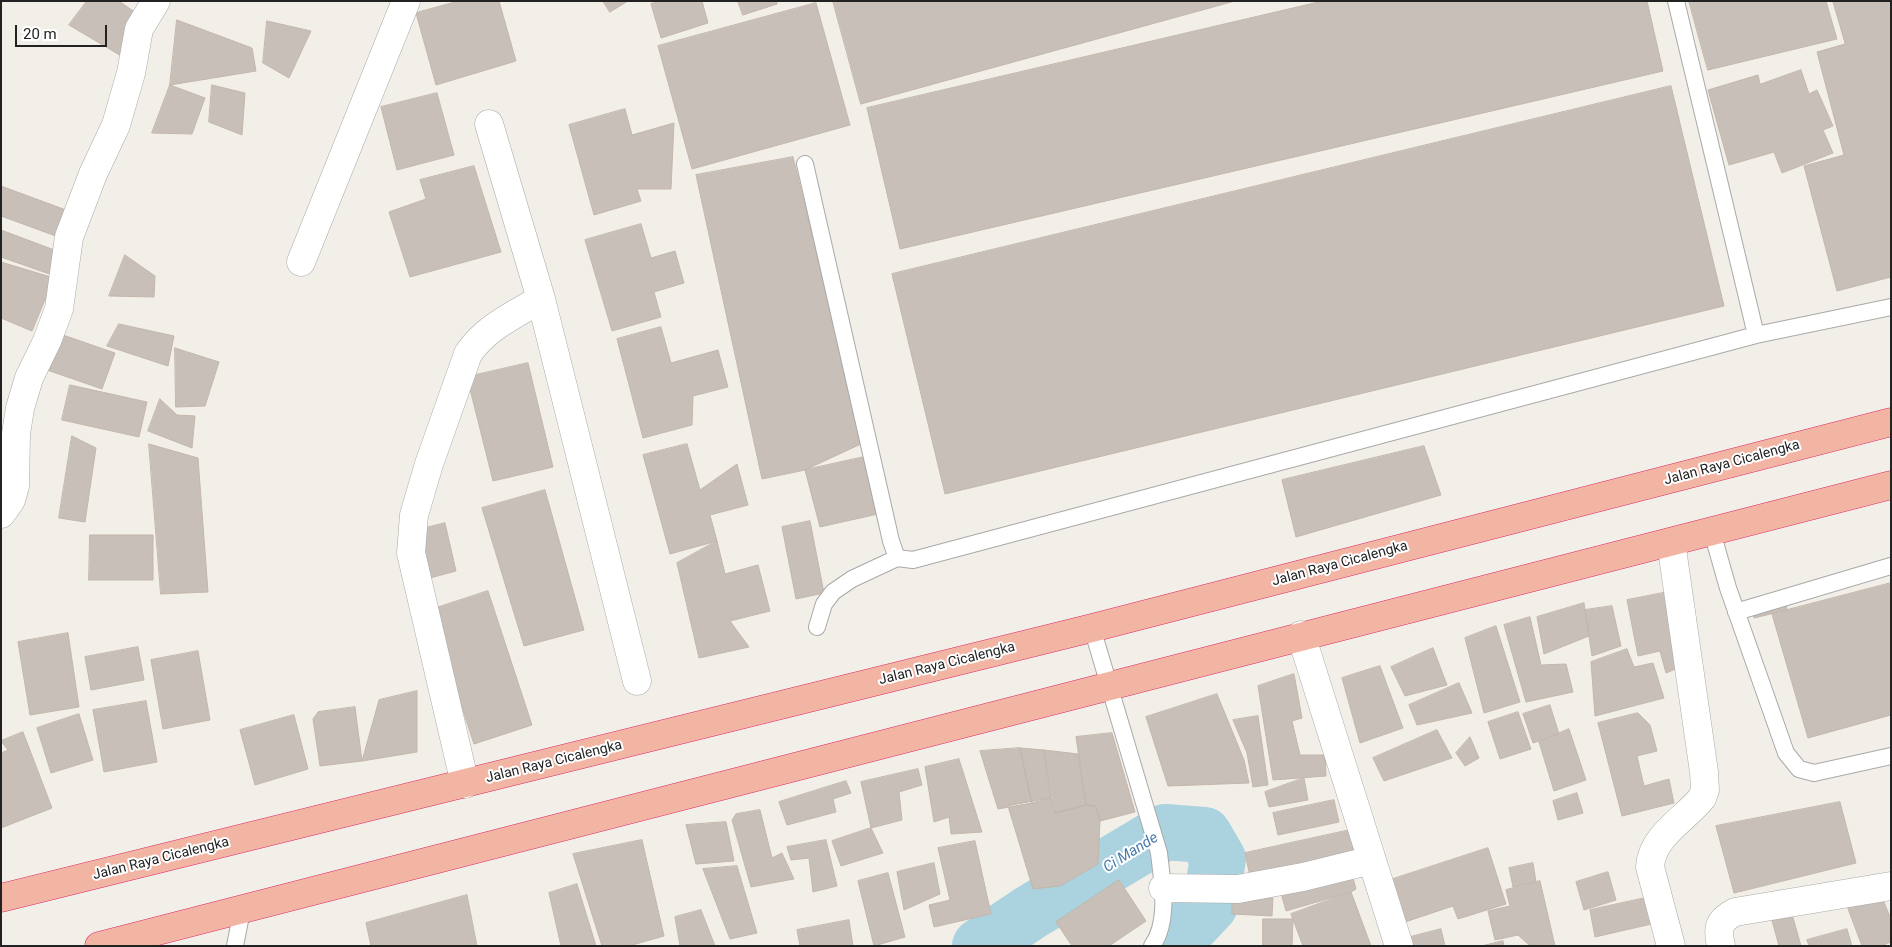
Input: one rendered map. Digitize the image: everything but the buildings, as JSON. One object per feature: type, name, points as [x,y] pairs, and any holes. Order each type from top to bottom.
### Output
[{"type":"highway","name":"Jalan Raya Cicalengka","points":[[1,898],[1092,628],[1891,422]]},
{"type":"highway","points":[[99,946],[150,939],[242,910],[1108,684],[1891,485]]},
{"type":"street","points":[[1,514],[11,500],[15,486],[16,434],[20,408],[29,378],[47,341],[59,309],[69,237],[93,174],[116,125],[131,73],[139,29],[156,1]]},
{"type":"street","points":[[302,262],[406,1]]},
{"type":"street","points":[[489,124],[541,299],[637,681]]},
{"type":"street","points":[[465,784],[411,553],[414,515],[428,464],[468,354],[477,340],[541,299]]},
{"type":"street","points":[[1671,542],[1705,790],[1697,804],[1659,842],[1651,858],[1650,867],[1671,946]]},
{"type":"street","points":[[1301,635],[1399,946]]},
{"type":"street","points":[[1163,888],[1238,889],[1303,877],[1372,860]]},
{"type":"street","points":[[1721,946],[1717,930],[1719,924],[1724,918],[1735,912],[1891,886]]},
{"type":"lane","points":[[1676,1],[1756,335]]},
{"type":"lane","points":[[805,164],[888,531],[897,558]]},
{"type":"lane","points":[[818,627],[824,604],[833,592],[852,579],[897,558],[913,560],[923,558],[1756,335],[1891,307]]},
{"type":"lane","points":[[1712,532],[1736,612],[1786,753],[1798,769],[1814,774],[1891,756]]},
{"type":"lane","points":[[1736,612],[1891,566]]},
{"type":"lane","points":[[1092,628],[1159,852],[1163,888],[1161,928],[1152,946]]},
{"type":"lane","points":[[235,946],[242,910]]},
{"type":"waterway","name":"Ci Mande","points":[[980,946],[1031,912],[1165,832],[1204,835],[1218,859],[1210,905],[1179,938],[1176,946]]}]
